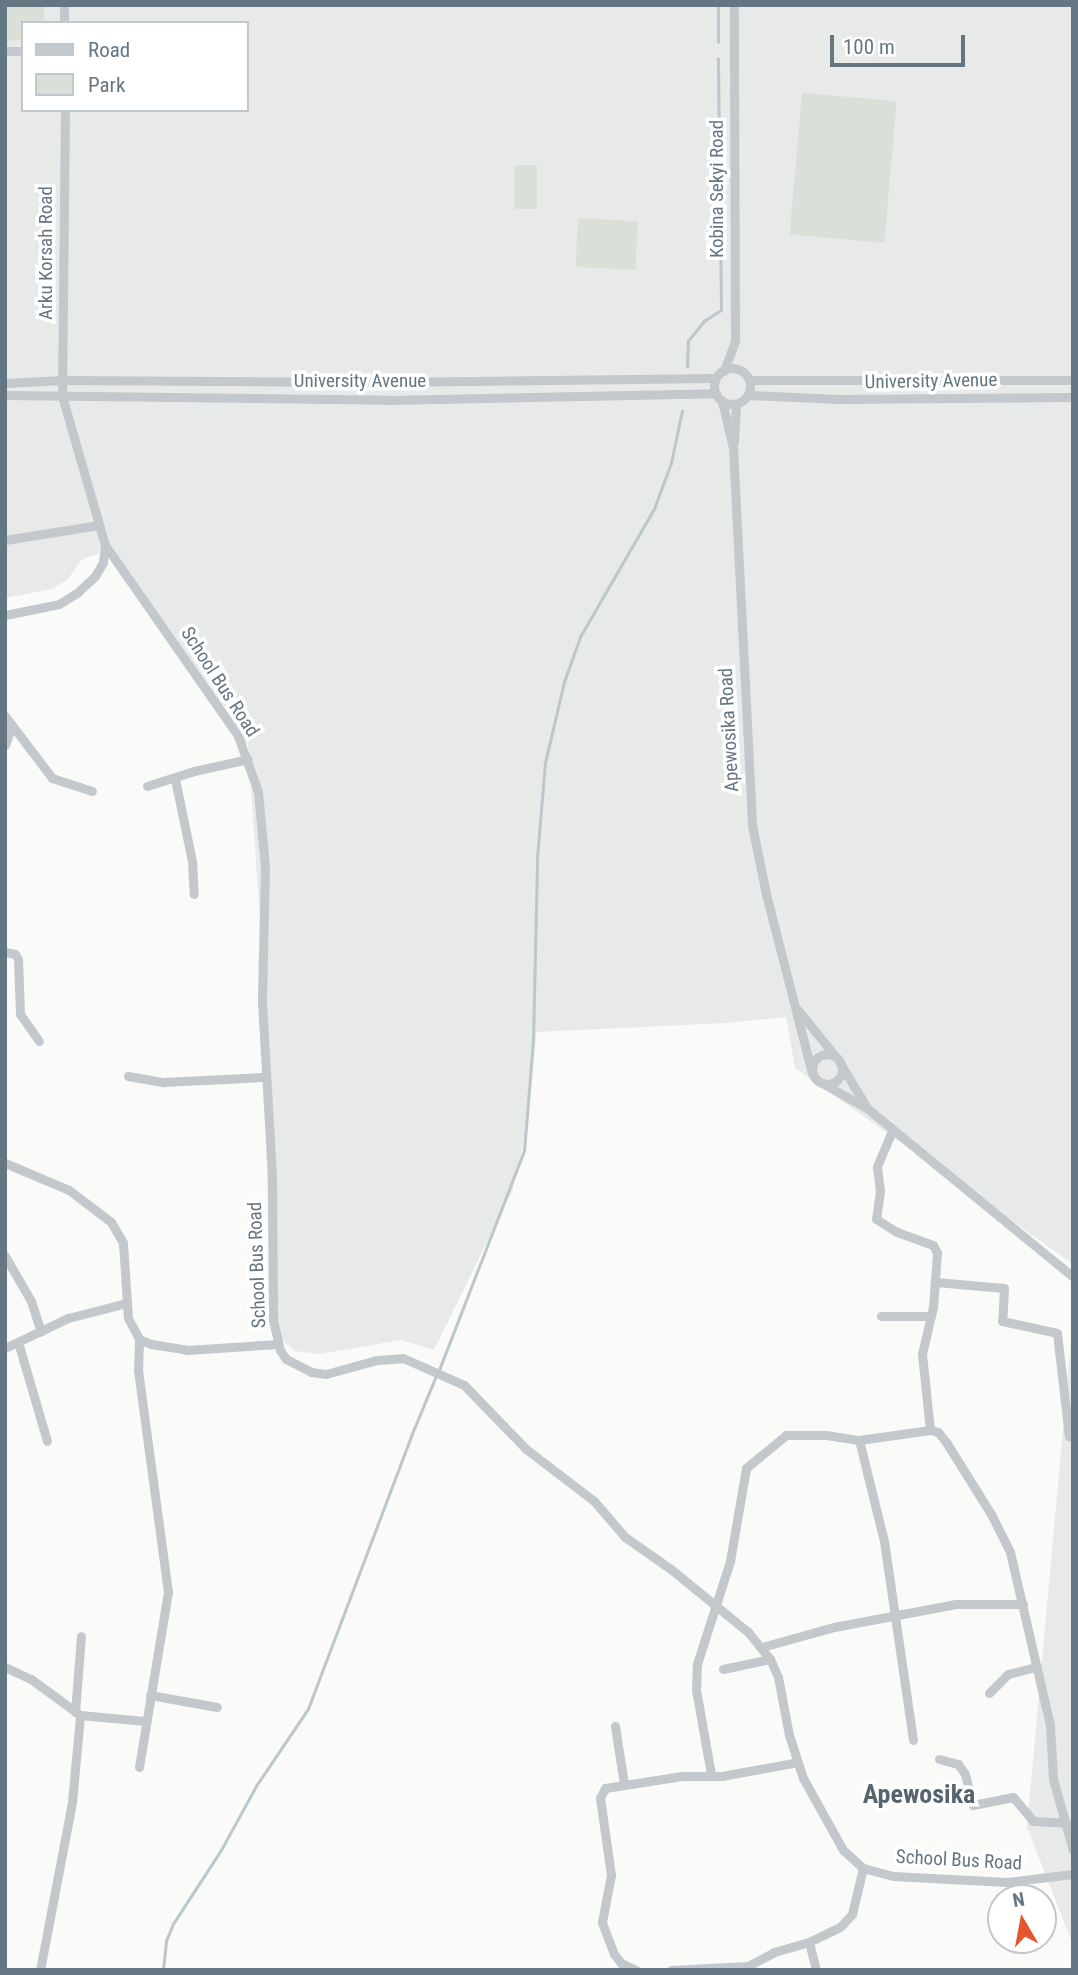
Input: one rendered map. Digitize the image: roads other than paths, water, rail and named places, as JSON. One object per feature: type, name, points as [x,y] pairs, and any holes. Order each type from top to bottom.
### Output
[{"type":"street","name":"Kobina Sekyi Road","points":[[724,371],[735,340],[734,5]]},
{"type":"street","name":"Arku Korsah Road","points":[[65,112],[62,396],[99,525]]},
{"type":"street","points":[[733,447],[736,404],[748,395],[749,380],[739,370],[735,340]]},
{"type":"street","points":[[733,447],[715,377],[724,371],[739,370]]},
{"type":"street","name":"University Avenue","points":[[5,383],[63,380],[390,382],[715,377]]},
{"type":"street","name":"University Avenue","points":[[749,380],[1073,380]]},
{"type":"street","name":"University Avenue","points":[[5,395],[388,400],[719,397]]},
{"type":"street","name":"University Avenue","points":[[748,395],[839,399],[1073,397]]},
{"type":"street","points":[[719,397],[736,404]]},
{"type":"street","name":"Apewosika Road","points":[[733,447],[752,825],[812,1073]]},
{"type":"street","points":[[5,540],[99,525]]},
{"type":"street","name":"School Bus Road","points":[[99,525],[105,545],[238,736],[258,792],[265,866],[262,1002],[272,1174],[273,1320],[278,1343],[286,1359],[312,1372],[326,1374],[395,1358],[440,1373],[473,1393],[526,1450],[594,1501],[625,1537],[672,1570],[748,1632],[770,1659],[780,1685],[787,1727],[798,1762],[836,1838],[863,1868],[893,1876],[1007,1882],[1073,1874]]},
{"type":"street","points":[[5,615],[59,604],[78,592],[95,576],[103,562],[105,545]]},
{"type":"street","points":[[5,716],[52,778],[92,791]]},
{"type":"street","points":[[5,745],[12,724]]},
{"type":"street","points":[[147,786],[194,771],[248,759]]},
{"type":"street","points":[[175,779],[192,861],[194,894]]},
{"type":"street","points":[[5,952],[15,954],[18,959],[20,1014],[39,1041]]},
{"type":"street","name":"Apewosika Road","points":[[795,1006],[838,1060],[868,1109]]},
{"type":"street","points":[[825,1055],[838,1060],[839,1078],[824,1084],[812,1073],[812,1065],[817,1058],[825,1055]]},
{"type":"street","points":[[128,1076],[163,1082],[265,1077]]},
{"type":"street","name":"Apewosika Road","points":[[824,1084],[868,1109],[1073,1277]]},
{"type":"street","points":[[892,1131],[877,1167],[880,1191],[876,1219],[884,1226],[935,1247],[936,1282],[922,1354],[930,1430]]},
{"type":"street","points":[[5,1163],[69,1189],[111,1222],[123,1243],[131,1329],[139,1339],[160,1346],[187,1350],[278,1343]]},
{"type":"street","points":[[5,1256],[31,1301],[41,1331]]},
{"type":"street","points":[[936,1282],[1004,1288],[1002,1321],[1057,1333],[1069,1436]]},
{"type":"street","points":[[5,1348],[68,1318],[127,1303]]},
{"type":"street","points":[[881,1316],[931,1315]]},
{"type":"street","points":[[139,1339],[138,1371],[167,1592],[139,1767]]},
{"type":"street","points":[[18,1342],[47,1441]]},
{"type":"street","points":[[711,1774],[696,1690],[697,1664],[730,1561],[746,1468],[786,1435],[826,1435],[859,1440],[930,1430],[938,1432],[946,1442],[1001,1532],[1010,1552],[1050,1725],[1053,1780],[1073,1850]]},
{"type":"street","points":[[859,1440],[881,1523],[912,1741]]},
{"type":"street","points":[[762,1647],[894,1615],[956,1604],[1023,1604]]},
{"type":"street","points":[[40,1970],[72,1802],[81,1636]]},
{"type":"street","points":[[723,1669],[770,1659]]},
{"type":"street","points":[[5,1667],[31,1679],[78,1714],[145,1721]]},
{"type":"street","points":[[989,1693],[998,1680],[1008,1674],[1037,1667]]},
{"type":"street","points":[[150,1695],[218,1707]]},
{"type":"street","points":[[615,1726],[624,1784]]},
{"type":"street","points":[[939,1759],[958,1764],[965,1774],[973,1805],[1013,1797],[1033,1821],[1067,1823]]},
{"type":"street","points":[[636,1970],[621,1963],[614,1954],[602,1922],[611,1875],[600,1798],[605,1787],[711,1774],[722,1776],[798,1762]]},
{"type":"street","points":[[671,1970],[749,1968],[775,1952],[825,1937],[852,1914],[863,1868]]},
{"type":"street","points":[[809,1942],[816,1970]]},
{"type":"waterway","points":[[718,5],[718,42]]},
{"type":"waterway","points":[[687,367],[688,341],[704,321],[721,310],[718,59]]},
{"type":"waterway","points":[[439,1370],[524,1151],[533,1041],[537,858],[545,763],[564,682],[580,637],[654,509],[671,463],[682,411]]},
{"type":"waterway","points":[[163,1970],[166,1941],[173,1924],[221,1850],[256,1786],[308,1709],[436,1376]]},
{"type":"district","name":"Apewosika","points":[[919,1795]]}]
